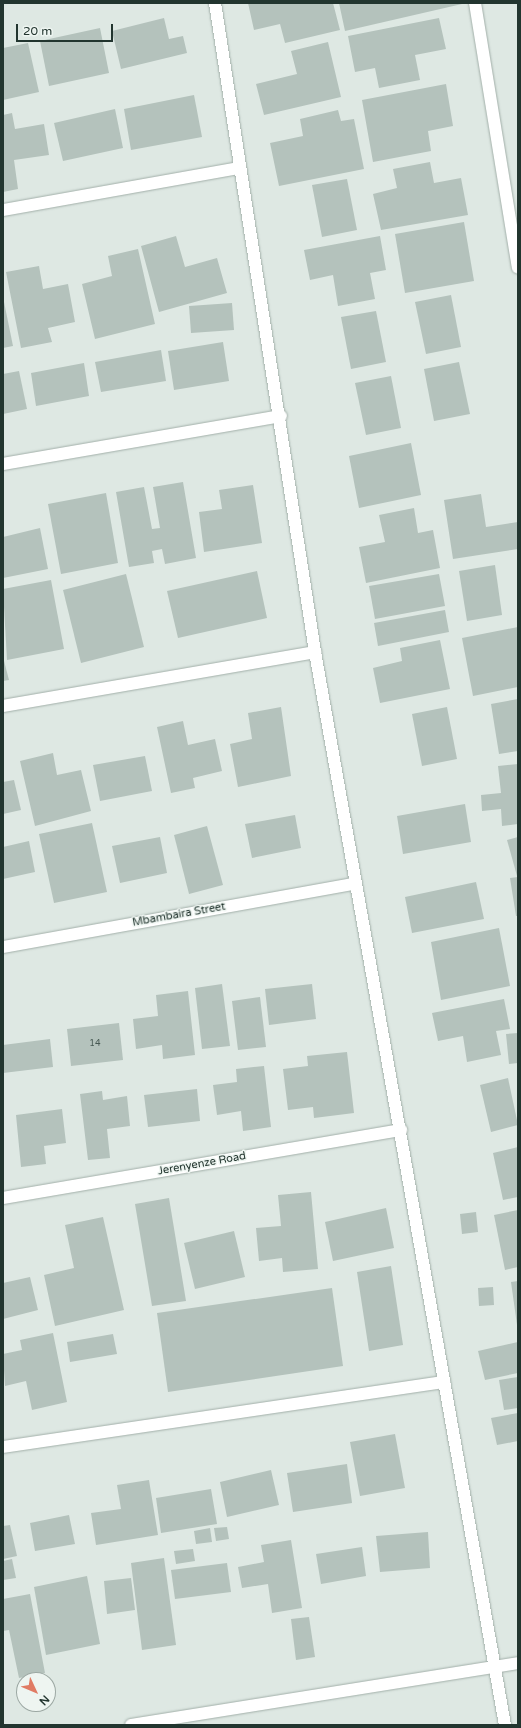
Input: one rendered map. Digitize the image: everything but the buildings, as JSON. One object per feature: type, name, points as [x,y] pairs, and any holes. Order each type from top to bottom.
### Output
[{"type":"street","points":[[215,3],[280,416],[315,652],[354,884],[401,1130],[492,1670],[505,1725]]},
{"type":"street","points":[[475,3],[518,268]]},
{"type":"street","points":[[3,210],[240,168]]},
{"type":"street","points":[[3,464],[280,416]]},
{"type":"street","points":[[3,706],[315,652]]},
{"type":"street","name":"Mbambaira Street","points":[[3,947],[354,884]]},
{"type":"street","name":"Jerenyenze Road","points":[[3,1198],[401,1130]]},
{"type":"street","points":[[3,1447],[444,1382]]},
{"type":"street","points":[[131,1725],[492,1670],[518,1663]]}]
